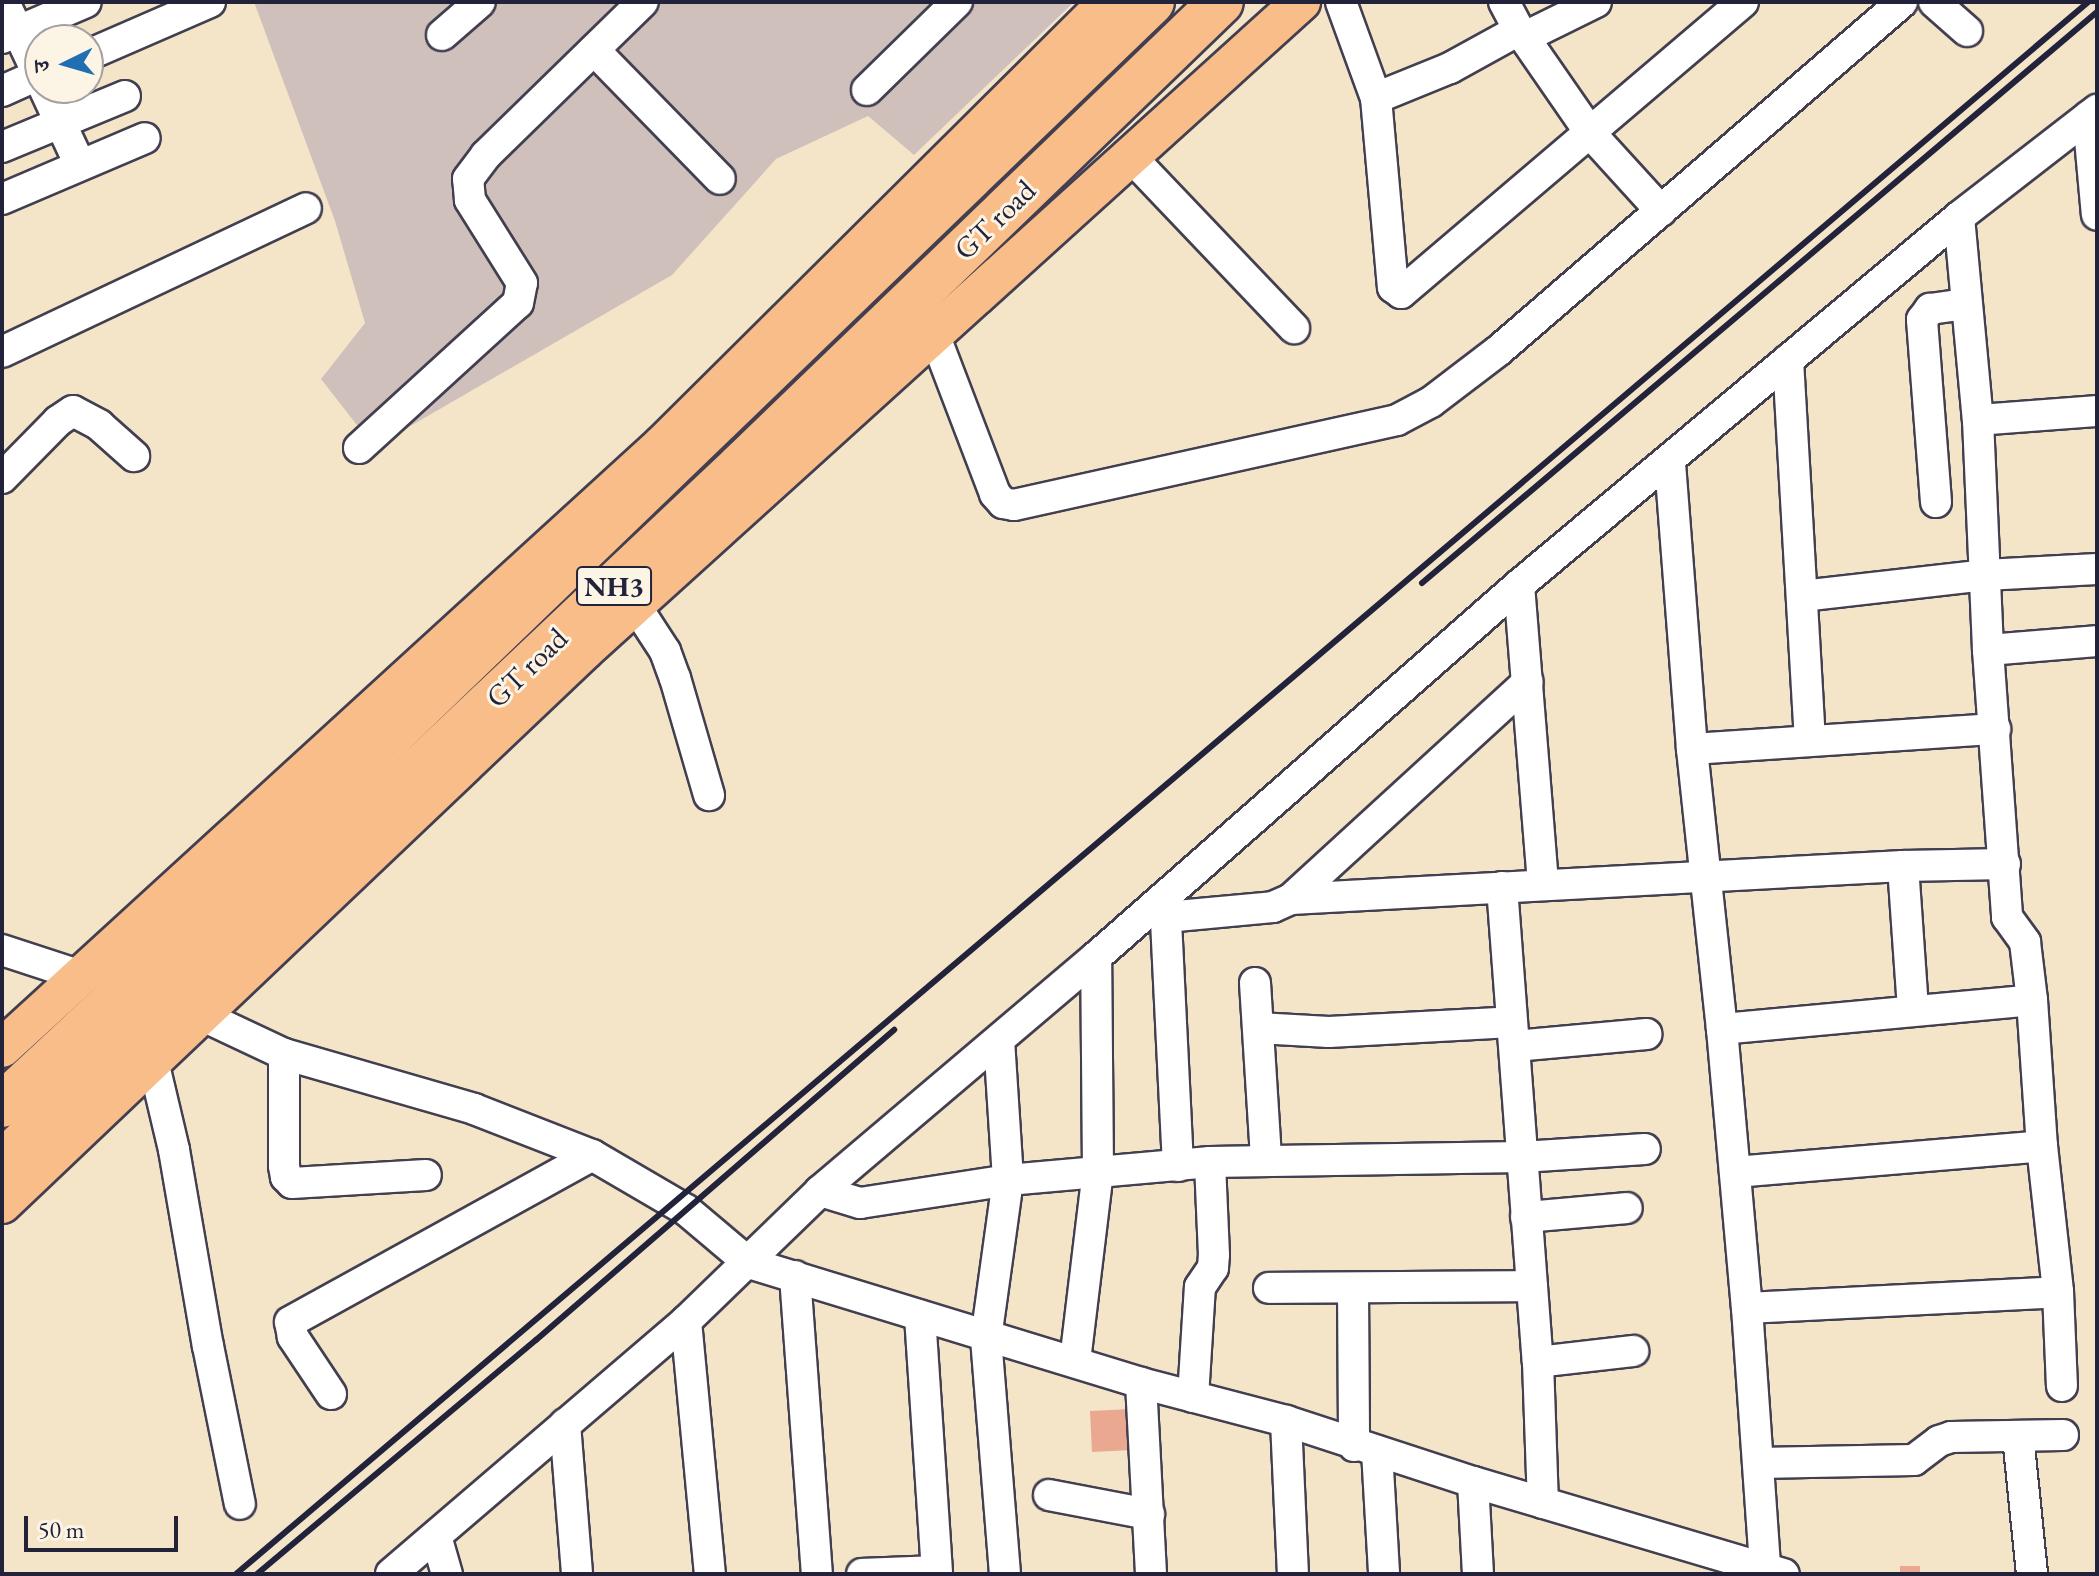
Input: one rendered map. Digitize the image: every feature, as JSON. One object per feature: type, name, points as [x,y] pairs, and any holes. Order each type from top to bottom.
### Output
[{"type":"highway","name":"GT road","points":[[2,1105],[180,939],[1152,2]]},
{"type":"highway","name":"GT road","points":[[2,1163],[740,466],[1221,2]]},
{"type":"main road","points":[[2,1048],[662,445],[1108,2]]},
{"type":"main road","points":[[2,1204],[635,605],[1301,2]]},
{"type":"street","points":[[4,2],[10,34],[24,54]]},
{"type":"street","points":[[10,34],[86,2]]},
{"type":"street","points":[[104,48],[210,2]]},
{"type":"street","points":[[442,35],[480,2]]},
{"type":"street","points":[[359,448],[518,303],[522,283],[470,200],[468,179],[486,155],[643,2]]},
{"type":"street","points":[[867,90],[957,2]]},
{"type":"street","points":[[1341,2],[1376,98],[1393,287],[1398,293],[1403,293],[1743,2]]},
{"type":"street","points":[[1504,2],[1522,34],[1591,134],[1661,211]]},
{"type":"street","points":[[1376,98],[1596,2]]},
{"type":"street","points":[[934,334],[995,494],[1003,503],[1030,503],[1397,420],[1413,413],[1498,351],[1902,2]]},
{"type":"street","points":[[1934,2],[1967,31]]},
{"type":"street","points":[[594,50],[720,179]]},
{"type":"street","points":[[2,91],[24,84]]},
{"type":"street","points":[[2,147],[125,96]]},
{"type":"street","points":[[51,104],[80,165]]},
{"type":"street","points":[[2093,113],[2097,215]]},
{"type":"street","points":[[391,1574],[686,1321],[820,1191],[1096,957],[1519,585],[1670,463],[1959,217],[2093,113]]},
{"type":"street","points":[[2,199],[145,138]]},
{"type":"street","points":[[1130,156],[1294,328]]},
{"type":"street","points":[[2,352],[306,208]]},
{"type":"street","points":[[1959,217],[1978,420],[1988,650],[2007,917],[2025,942],[2032,1000],[2042,1146],[2058,1292],[2062,1386]]},
{"type":"street","points":[[1936,502],[1922,320],[1930,309],[1967,304]]},
{"type":"street","points":[[1788,360],[1810,740]]},
{"type":"street","points":[[2,478],[64,415],[73,411],[99,425],[134,456]]},
{"type":"street","points":[[1978,420],[2097,411]]},
{"type":"street","points":[[201,1015],[284,1054],[474,1109],[592,1155],[686,1210],[749,1263],[986,1338],[1286,1421],[1767,1572],[1747,1308],[1722,1029],[1692,749],[1670,463]]},
{"type":"street","points":[[1802,596],[1985,575],[2097,569]]},
{"type":"street","points":[[1519,585],[1543,885]]},
{"type":"street","points":[[635,605],[665,651],[709,795]]},
{"type":"street","points":[[1988,650],[2097,641]]},
{"type":"street","points":[[1178,1166],[1166,917],[1273,907],[1291,899],[1528,682]]},
{"type":"street","points":[[1692,749],[1995,729]]},
{"type":"street","points":[[1291,899],[1707,879],[1903,866],[2005,864]]},
{"type":"street","points":[[1903,866],[1913,1009]]},
{"type":"street","points":[[1502,887],[1538,1362],[1543,1503]]},
{"type":"street","points":[[2,950],[81,976]]},
{"type":"street","points":[[1075,1361],[1098,1171],[1096,957]]},
{"type":"street","points":[[1255,983],[1266,1159]]},
{"type":"street","points":[[1722,1029],[2032,1000]]},
{"type":"street","points":[[1258,1028],[1329,1032],[1646,1034]]},
{"type":"street","points":[[999,1040],[1008,1180],[986,1338],[1005,1574]]},
{"type":"street","points":[[284,1054],[284,1166],[286,1177],[292,1183],[426,1175]]},
{"type":"street","points":[[153,1061],[174,1150],[208,1346],[240,1504]]},
{"type":"street","points":[[1735,1172],[2042,1146]]},
{"type":"street","points":[[820,1191],[860,1203],[1008,1180],[1210,1162],[1522,1157],[1645,1149]]},
{"type":"street","points":[[331,1394],[293,1337],[290,1322],[592,1155]]},
{"type":"street","points":[[1193,1397],[1200,1287],[1213,1268],[1214,1255],[1210,1162]]},
{"type":"street","points":[[1526,1217],[1627,1208]]},
{"type":"street","points":[[795,1276],[817,1574]]},
{"type":"street","points":[[1269,1288],[1532,1286]]},
{"type":"street","points":[[1353,1289],[1366,1448],[1384,1574]]},
{"type":"street","points":[[1747,1308],[2058,1292]]},
{"type":"street","points":[[862,1574],[936,1572],[920,1316]]},
{"type":"street","points":[[686,1321],[710,1574]]},
{"type":"street","points":[[1538,1362],[1633,1351]]},
{"type":"street","points":[[1141,1383],[1151,1574]]},
{"type":"street","points":[[1286,1421],[1293,1574]]},
{"type":"street","points":[[565,1424],[577,1574]]},
{"type":"street","points":[[1758,1463],[1914,1460],[1939,1441],[1951,1437],[2063,1435]]},
{"type":"street","points":[[2018,1436],[2032,1574]]},
{"type":"street","points":[[1473,1482],[1478,1574]]},
{"type":"street","points":[[1049,1495],[1149,1514]]},
{"type":"street","points":[[436,1536],[447,1574]]},
{"type":"shaded area","points":[[254,2],[1074,2],[914,155],[868,116],[776,159],[672,275],[374,447],[321,379],[365,323],[335,221]]},
{"type":"building","points":[[1150,1408],[1152,1449],[1092,1452],[1090,1411]]},
{"type":"building","points":[[1900,1566],[1920,1566],[1920,1574],[1900,1574]]},
{"type":"railway","points":[[236,1574],[2088,2]]},
{"type":"railway","points":[[1422,583],[2097,12]]},
{"type":"railway","points":[[257,1574],[536,1340],[894,1030]]}]
